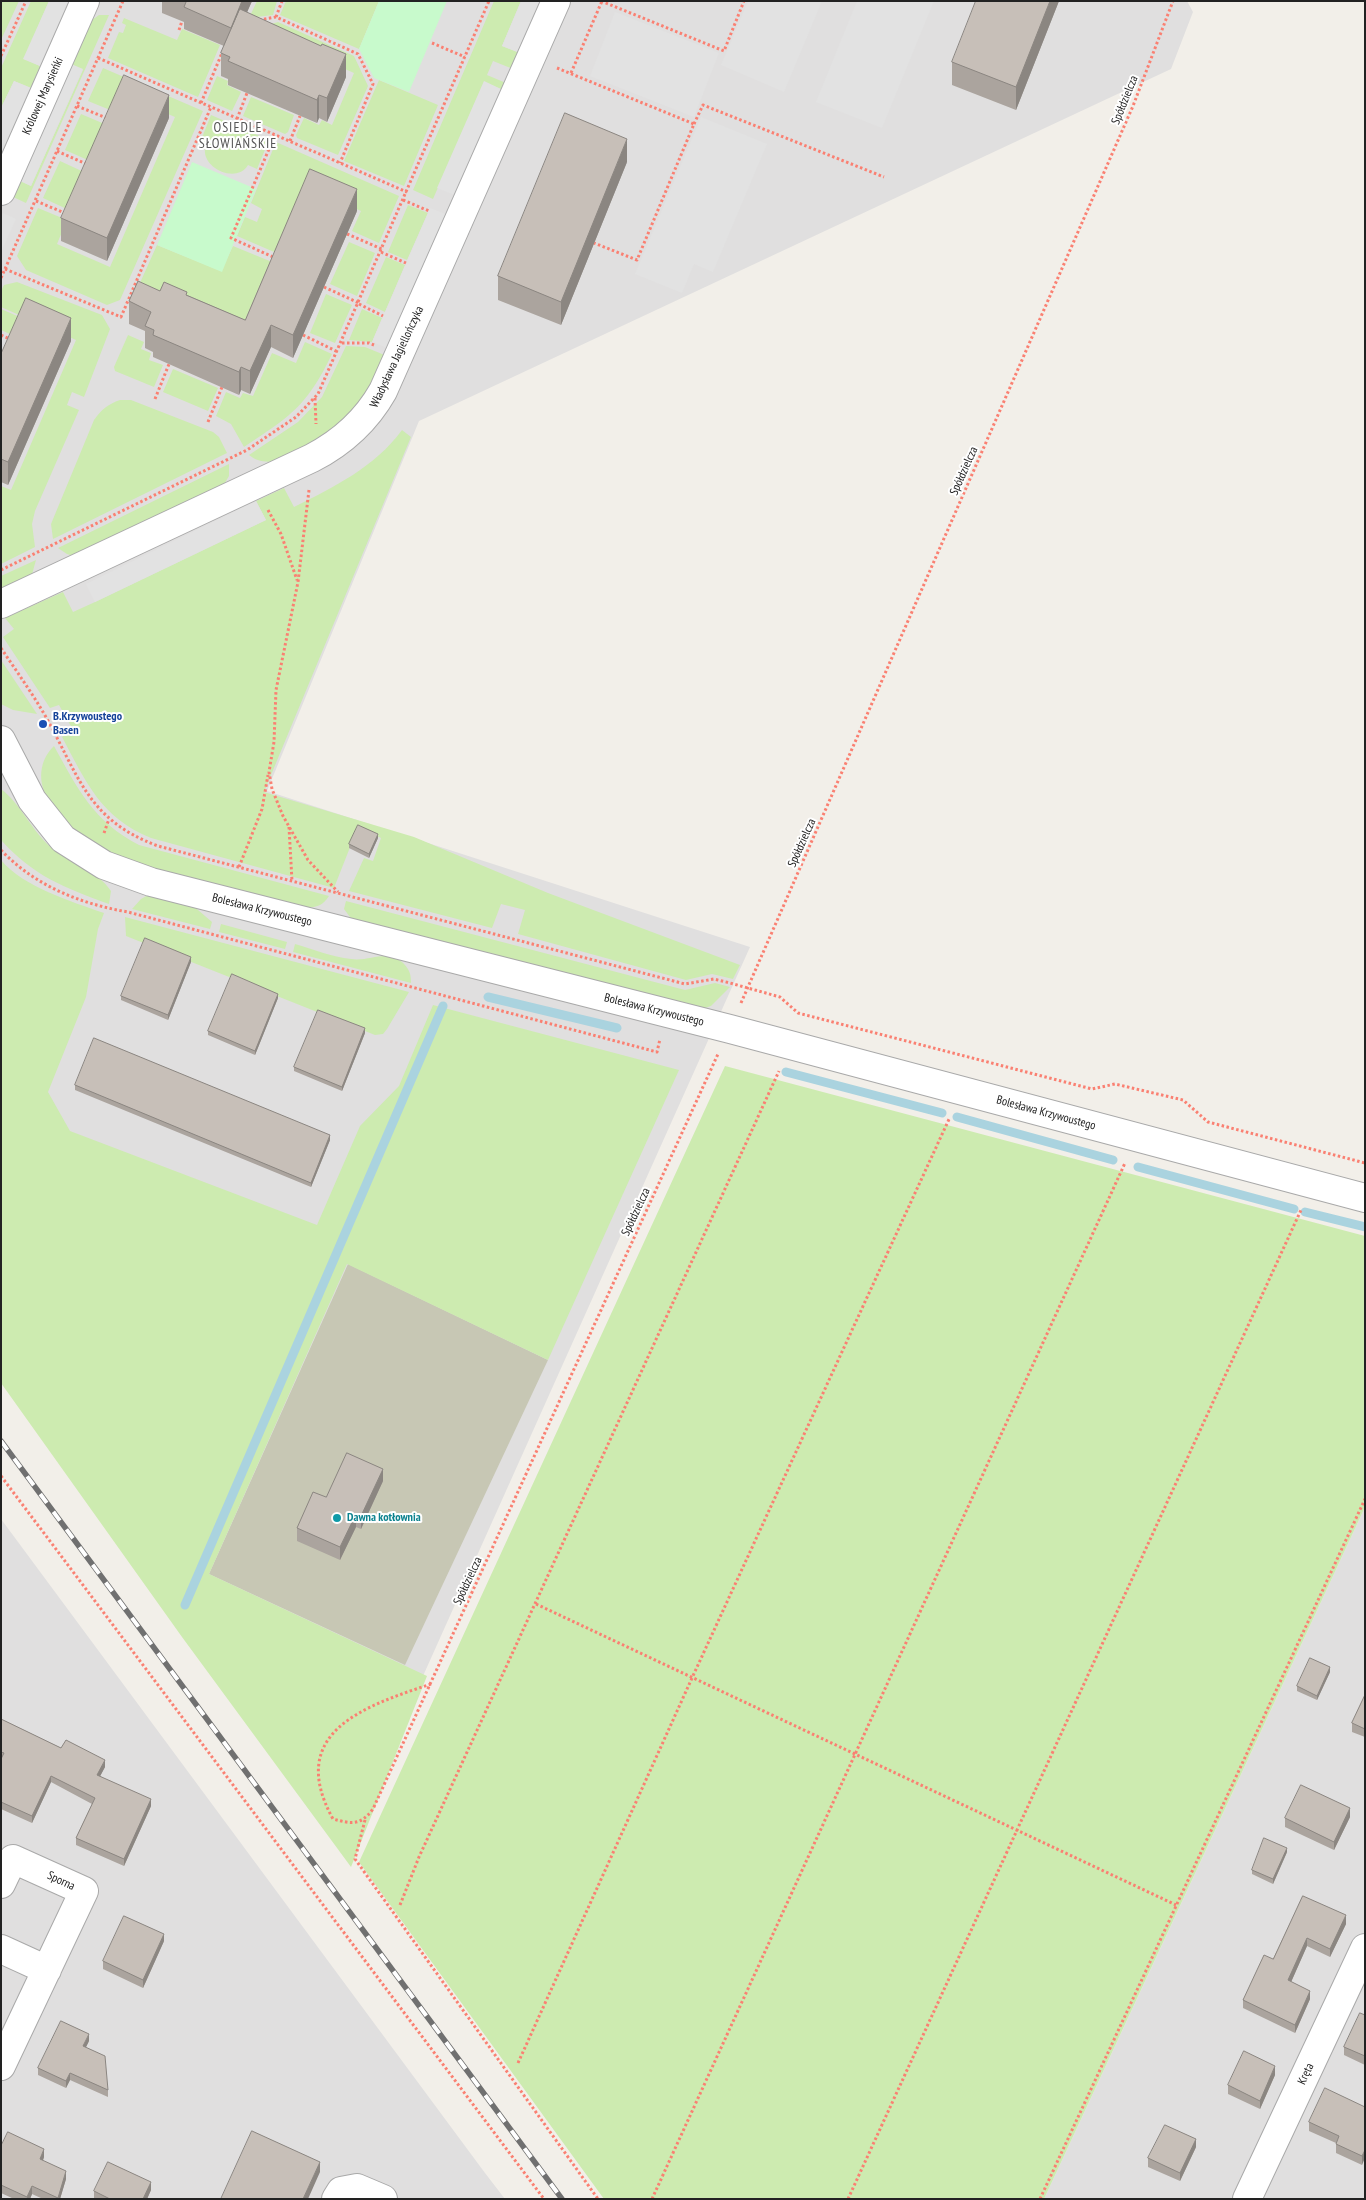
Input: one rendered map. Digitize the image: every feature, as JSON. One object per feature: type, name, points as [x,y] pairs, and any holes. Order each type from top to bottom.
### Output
[{"type":"street","name":"Królowej Marysieńki","points":[[1,191],[85,1]]},
{"type":"street","name":"Władysława Jagiellończyka","points":[[1,604],[312,458],[333,447],[357,427],[372,411],[383,391],[556,1]]},
{"type":"street","name":"Bolesława Krzywoustego","points":[[1,740],[32,800],[63,839],[104,864],[151,882],[730,1029],[1365,1198]]},
{"type":"street","name":"Sporna","points":[[1,1884],[13,1859],[84,1891],[1,2066]]},
{"type":"street","name":"Kręta","points":[[1246,2199],[1365,1948]]},
{"type":"street","points":[[1,1949],[47,1970]]},
{"type":"street","points":[[336,2199],[342,2191],[357,2188],[383,2199]]},
{"type":"path","points":[[1,56],[26,1]]},
{"type":"path","points":[[1,278],[123,1]]},
{"type":"path","points":[[276,17],[282,1]]},
{"type":"path","points":[[1,570],[247,450],[296,417],[315,398],[338,352],[489,1]]},
{"type":"path","points":[[571,73],[602,1],[724,51],[744,1]]},
{"type":"path","name":"Spółdzielcza","points":[[598,2199],[355,1859],[364,1820],[373,1809],[730,1029],[1129,115],[1173,1]]},
{"type":"path","points":[[251,21],[276,17],[358,54],[373,84],[340,163]]},
{"type":"path","points":[[179,30],[182,21]]},
{"type":"path","points":[[432,43],[465,57]]},
{"type":"path","points":[[201,103],[224,46]]},
{"type":"path","points":[[531,57],[694,124]]},
{"type":"path","points":[[98,58],[407,192]]},
{"type":"path","points":[[237,119],[247,93]]},
{"type":"path","points":[[594,243],[637,260],[703,105],[884,177]]},
{"type":"path","points":[[77,106],[114,121]]},
{"type":"path","points":[[6,269],[121,317],[211,107]]},
{"type":"path","points":[[290,141],[300,116]]},
{"type":"path","points":[[273,257],[230,238],[275,135]]},
{"type":"path","points":[[57,151],[94,167]]},
{"type":"path","points":[[403,200],[429,211]]},
{"type":"path","points":[[36,201],[72,217]]},
{"type":"path","points":[[347,234],[406,263]]},
{"type":"path","points":[[324,287],[383,316]]},
{"type":"path","points":[[1,335],[17,342]]},
{"type":"path","points":[[303,335],[338,352]]},
{"type":"path","points":[[155,399],[169,364]]},
{"type":"path","points":[[208,422],[222,388]]},
{"type":"path","points":[[239,867],[262,809],[274,742],[276,690],[298,582],[316,426],[315,398]]},
{"type":"path","points":[[254,485],[281,534],[298,582]]},
{"type":"path","points":[[1,648],[43,712],[86,792],[101,813],[137,838],[239,867],[685,984],[714,979],[748,987],[780,997],[798,1013],[1092,1089],[1115,1084],[1183,1100],[1208,1122],[1365,1163]]},
{"type":"path","points":[[269,772],[272,789],[289,826],[308,860],[339,893]]},
{"type":"path","points":[[289,826],[292,881]]},
{"type":"path","points":[[1,850],[12,862],[54,891],[106,908],[128,912],[657,1052]]},
{"type":"path","points":[[400,1905],[419,1857],[790,1046]]},
{"type":"path","points":[[518,2063],[692,1678],[962,1091]]},
{"type":"path","points":[[652,2199],[856,1755],[1136,1137]]},
{"type":"path","points":[[848,2199],[1285,1246],[1311,1184]]},
{"type":"path","points":[[1,1476],[544,2199]]},
{"type":"path","points":[[1040,2199],[1365,1499]]},
{"type":"path","points":[[536,1604],[1176,1905]]},
{"type":"path","points":[[364,1820],[349,1824],[333,1819],[325,1804],[318,1779],[323,1750],[339,1725],[374,1703],[430,1684]]},
{"type":"shaded area","name":"OSIEDLE SŁOWIAŃSKIE","points":[[1,1],[1187,1],[1193,12],[1171,69],[419,421],[267,791],[750,947],[388,1754],[1,1376]]},
{"type":"shaded area","points":[[49,1],[69,1],[40,66],[23,59]]},
{"type":"shaded area","points":[[521,1],[542,1],[520,53],[502,46]]},
{"type":"shaded area","points":[[748,1],[822,1],[784,92],[721,65]]},
{"type":"shaded area","points":[[857,1],[934,1],[882,128],[816,102]]},
{"type":"shaded area","points":[[615,12],[719,53],[694,117],[590,76]]},
{"type":"shaded area","points":[[71,64],[83,69],[31,186],[18,180]]},
{"type":"shaded area","points":[[14,81],[31,88],[1,154],[1,108]]},
{"type":"shaded area","points":[[484,81],[503,90],[457,196],[437,188]]},
{"type":"shaded area","points":[[701,117],[767,144],[713,272],[694,264],[682,293],[635,274]]},
{"type":"shaded area","points":[[430,208],[448,215],[390,349],[372,342]]},
{"type":"shaded area","points":[[3,213],[16,219],[1,252],[1,217]]},
{"type":"shaded area","points":[[256,501],[266,520],[95,602],[86,584]]},
{"type":"shaded area","points":[[348,1264],[548,1360],[405,1665],[209,1574]]},
{"type":"shaded area","points":[[1365,1507],[1365,2199],[1044,2199],[1142,1988]]},
{"type":"shaded area","points":[[1,1519],[485,2173],[505,2199],[1,2199]]},
{"type":"green space","points":[[1,1],[19,1],[1,40]]},
{"type":"green space","points":[[31,1],[49,1],[24,59],[40,66],[31,88],[14,81],[1,108],[1,68]]},
{"type":"green space","points":[[257,1],[277,1],[273,15],[249,18]]},
{"type":"green space","points":[[286,1],[379,1],[359,49],[280,15]]},
{"type":"green space","points":[[379,1],[447,1],[409,92],[374,78],[359,49]]},
{"type":"green space","points":[[494,1],[521,1],[502,46],[520,53],[513,69],[493,61],[487,75],[506,83],[503,90],[484,82],[433,199],[413,190]]},
{"type":"green space","points":[[99,15],[109,15],[26,203],[11,196],[18,180],[31,186],[83,70],[71,64],[92,20]]},
{"type":"green space","points":[[124,18],[177,40],[182,29],[220,45],[198,97],[108,58],[119,32],[123,33],[126,25],[122,23]]},
{"type":"green space","points":[[278,22],[354,56],[368,86],[338,155],[297,138],[296,135],[304,118],[319,125],[322,120],[332,125],[354,73],[254,29]]},
{"type":"green space","points":[[103,68],[203,111],[120,300],[107,305],[26,270],[17,256],[38,208],[67,220],[57,244],[110,267],[175,117],[123,95],[115,112],[88,101]]},
{"type":"green space","points":[[217,76],[228,81],[227,85],[241,92],[232,111],[207,100]]},
{"type":"green space","points":[[379,80],[438,105],[404,186],[344,161]]},
{"type":"green space","points":[[251,97],[294,115],[288,132],[285,134],[243,116]]},
{"type":"green space","points":[[81,114],[107,125],[90,161],[65,150]]},
{"type":"green space","points":[[211,115],[269,140],[257,169],[248,165],[243,171],[229,174],[214,168],[206,156],[205,148],[199,145]]},
{"type":"green space","points":[[276,142],[399,196],[379,243],[352,231],[361,211],[310,188],[281,255],[237,236],[245,217],[257,222],[262,209],[251,203]]},
{"type":"green space","points":[[60,161],[86,173],[69,210],[43,198]]},
{"type":"green space","points":[[192,162],[256,189],[222,272],[157,245]]},
{"type":"green space","points":[[408,205],[428,213],[407,260],[388,252]]},
{"type":"green space","points":[[349,242],[375,253],[357,296],[330,284]]},
{"type":"green space","points":[[157,245],[221,271],[233,246],[277,264],[245,340],[135,294]]},
{"type":"green space","points":[[386,257],[405,265],[385,312],[366,303]]},
{"type":"green space","points":[[17,282],[102,315],[110,329],[84,397],[72,392],[67,405],[79,410],[35,511],[32,524],[35,547],[1,564],[1,486],[11,490],[76,340],[1,307],[1,291],[4,285]]},
{"type":"green space","points":[[326,294],[352,305],[335,343],[310,333]]},
{"type":"green space","points":[[1,309],[22,318],[14,336],[1,330]]},
{"type":"green space","points":[[362,309],[382,318],[372,342],[349,340]]},
{"type":"green space","points":[[128,335],[144,342],[141,349],[151,353],[149,360],[163,365],[154,387],[115,371],[114,367]]},
{"type":"green space","points":[[305,342],[332,354],[323,372],[306,398],[286,418],[244,447],[231,424],[216,416],[226,392],[240,398],[243,393],[253,396],[272,353],[296,363]]},
{"type":"green space","points":[[346,346],[365,347],[387,356],[373,389],[364,400],[335,429],[298,453],[280,460],[263,461],[249,455],[298,422],[322,397]]},
{"type":"green space","points":[[173,369],[218,388],[208,411],[163,392]]},
{"type":"green space","points":[[120,400],[131,400],[213,432],[219,437],[227,453],[53,539],[51,524],[94,420],[105,408]]},
{"type":"green space","points":[[402,430],[411,437],[264,792],[414,837],[548,893],[740,965],[733,979],[712,974],[686,980],[518,934],[525,910],[501,904],[492,928],[349,891],[364,858],[373,861],[381,838],[358,827],[334,888],[151,838],[134,830],[107,809],[79,769],[62,737],[72,728],[59,705],[50,708],[3,637],[14,629],[5,618],[63,592],[73,612],[95,602],[266,520],[256,501],[284,488],[294,507],[339,484],[379,455]]},
{"type":"green space","points":[[229,464],[229,476],[223,486],[76,557],[58,548]]},
{"type":"green space","points":[[36,560],[31,578],[1,591],[1,576]]},
{"type":"green space","points":[[1,660],[37,714],[13,710],[1,704]]},
{"type":"green space","points":[[54,746],[79,790],[98,815],[123,836],[139,845],[329,896],[318,906],[302,907],[147,867],[113,856],[97,848],[66,825],[45,793],[41,772],[45,758]]},
{"type":"green space","points":[[1,789],[15,803],[45,842],[59,854],[92,873],[106,884],[111,891],[109,904],[50,880],[26,863],[1,840]]},
{"type":"green space","points":[[1,860],[10,870],[35,886],[64,899],[104,913],[98,929],[86,997],[48,1092],[70,1131],[317,1225],[360,1126],[399,1086],[433,1005],[679,1070],[548,1360],[347,1264],[209,1574],[427,1676],[351,1867],[182,1637],[1,1383]]},
{"type":"green space","points":[[148,895],[191,904],[212,922],[210,929],[132,909],[141,899]]},
{"type":"green space","points":[[346,901],[685,990],[715,983],[730,987],[711,1006],[702,1009],[353,921],[344,909]]},
{"type":"green space","points":[[125,917],[409,992],[387,1029],[383,1034],[375,1035],[126,936]]},
{"type":"green space","points":[[221,924],[287,942],[285,949],[219,932]]},
{"type":"green space","points":[[295,944],[330,955],[351,959],[380,956],[393,957],[407,967],[411,983],[293,952]]},
{"type":"green space","points":[[725,1066],[1365,1236],[1365,1507],[1044,2199],[604,2199],[359,1862]]},
{"type":"building","points":[[185,1],[242,1],[231,28],[184,7]]},
{"type":"building","points":[[976,1],[1050,1],[1016,87],[952,62]]},
{"type":"building","points":[[240,9],[321,46],[322,44],[346,54],[327,98],[319,95],[317,100],[228,61],[230,57],[221,53]]},
{"type":"building","points":[[124,75],[169,95],[107,238],[61,218]]},
{"type":"building","points":[[565,113],[627,139],[561,302],[498,276]]},
{"type":"building","points":[[310,169],[357,189],[293,335],[271,325],[250,371],[241,367],[239,372],[153,335],[154,330],[145,326],[151,312],[129,301],[138,281],[160,291],[164,282],[187,292],[186,295],[245,320]]},
{"type":"building","points":[[26,298],[71,318],[8,462],[1,459],[1,354]]},
{"type":"building","points":[[358,825],[378,834],[369,854],[349,844]]},
{"type":"building","points":[[145,938],[191,957],[168,1015],[121,996]]},
{"type":"building","points":[[232,974],[278,994],[255,1051],[208,1031]]},
{"type":"building","points":[[318,1010],[365,1028],[342,1087],[294,1067]]},
{"type":"building","points":[[94,1038],[330,1135],[311,1183],[75,1085]]},
{"type":"building","name":"Dawna kotłownia","points":[[347,1453],[383,1469],[361,1516],[356,1514],[340,1547],[297,1528],[313,1492],[326,1497]]},
{"type":"building","points":[[1310,1658],[1330,1667],[1317,1696],[1297,1686]]},
{"type":"building","points":[[1365,1695],[1365,1729],[1352,1723]]},
{"type":"building","points":[[1,1719],[61,1748],[66,1740],[105,1760],[97,1775],[151,1799],[124,1859],[76,1838],[95,1798],[51,1776],[32,1816],[1,1802],[1,1759],[4,1753],[1,1752]]},
{"type":"building","points":[[1301,1785],[1350,1808],[1334,1842],[1285,1818]]},
{"type":"building","points":[[1264,1838],[1287,1848],[1273,1879],[1252,1870]]},
{"type":"building","points":[[1303,1896],[1346,1915],[1330,1949],[1307,1938],[1288,1980],[1310,1991],[1295,2025],[1243,2000],[1264,1955],[1273,1959]]},
{"type":"building","points":[[124,1916],[164,1934],[143,1980],[103,1961]]},
{"type":"building","points":[[1360,2013],[1365,2015],[1365,2056],[1344,2047]]},
{"type":"building","points":[[61,2021],[89,2034],[83,2046],[105,2056],[108,2090],[70,2073],[66,2081],[38,2068]]},
{"type":"building","points":[[1244,2051],[1275,2066],[1260,2101],[1228,2085]]},
{"type":"building","points":[[1325,2088],[1365,2107],[1365,2150],[1362,2156],[1336,2144],[1339,2136],[1309,2122]]},
{"type":"building","points":[[1165,2125],[1196,2139],[1180,2173],[1148,2158]]},
{"type":"building","points":[[252,2131],[320,2162],[303,2199],[221,2199]]},
{"type":"building","points":[[8,2132],[44,2149],[40,2159],[66,2171],[58,2198],[32,2186],[27,2197],[1,2185],[1,2146]]},
{"type":"building","points":[[108,2162],[151,2182],[143,2199],[110,2199],[94,2191]]},
{"type":"waterway","points":[[488,997],[617,1028]]},
{"type":"waterway","points":[[185,1605],[443,1006]]},
{"type":"waterway","points":[[786,1072],[942,1113]]},
{"type":"waterway","points":[[957,1117],[1113,1160]]},
{"type":"waterway","points":[[1138,1167],[1294,1209]]},
{"type":"waterway","points":[[1305,1212],[1365,1227]]},
{"type":"railway","points":[[1,1441],[562,2199]]},
{"type":"place","name":"B.Krzywoustego Basen","points":[[43,724]]},
{"type":"place","name":"Dawna kotłownia","points":[[337,1518]]},
{"type":"district","name":"OSIEDLE SŁOWIAŃSKIE","points":[[238,136]]}]
